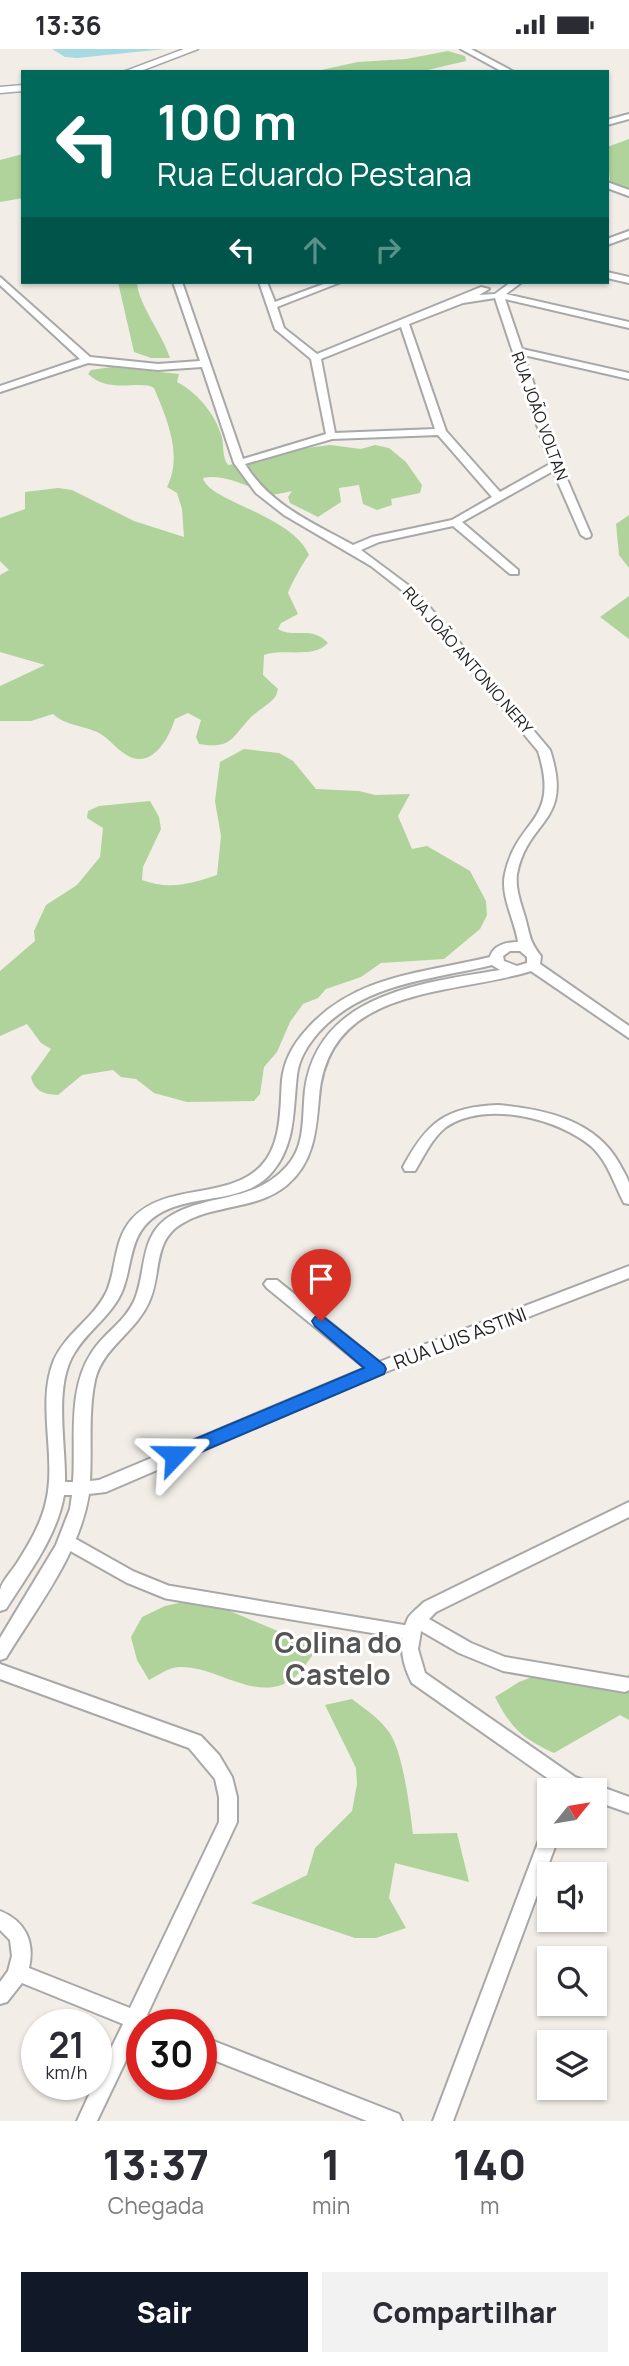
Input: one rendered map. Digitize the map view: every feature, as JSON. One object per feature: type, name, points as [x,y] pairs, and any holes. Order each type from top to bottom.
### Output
[{"type":"street","points":[[134,70],[193,49]]},
{"type":"street","points":[[465,49],[506,70]]},
{"type":"street","points":[[0,90],[21,88]]},
{"type":"street","points":[[609,121],[629,116]]},
{"type":"street","points":[[609,186],[629,193]]},
{"type":"street","points":[[609,241],[629,234]]},
{"type":"street","points":[[609,275],[629,280]]},
{"type":"street","points":[[0,280],[86,360]]},
{"type":"street","name":"RUA JOÃO ANTONIO NERY","points":[[179,284],[239,463],[248,482],[265,498],[387,571],[412,593],[544,750],[553,771],[553,793],[547,813],[519,851],[510,876],[525,931],[525,948]]},
{"type":"street","points":[[264,284],[285,335],[316,358],[331,436]]},
{"type":"street","points":[[272,306],[332,284]]},
{"type":"street","points":[[316,358],[461,300],[496,290],[629,325]]},
{"type":"street","name":"RUA JOÃO VOLTAN","points":[[496,290],[556,465],[586,535]]},
{"type":"street","points":[[404,323],[440,432],[498,497]]},
{"type":"street","points":[[517,351],[629,376]]},
{"type":"street","points":[[0,389],[86,360],[158,367],[205,364]]},
{"type":"street","points":[[239,463],[331,436],[440,432]]},
{"type":"street","points":[[353,549],[376,539],[455,522],[556,465]]},
{"type":"street","points":[[455,522],[514,572]]},
{"type":"street","points":[[496,960],[500,950],[507,947],[525,948],[534,956],[533,966]]},
{"type":"street","points":[[496,960],[504,968],[517,971]]},
{"type":"street","points":[[0,1604],[46,1527],[57,1489],[58,1374],[70,1345],[111,1300],[119,1280],[125,1244],[137,1223],[160,1206],[184,1196],[250,1181],[267,1168],[281,1142],[294,1061],[319,1021],[342,1003],[391,983],[496,960]]},
{"type":"street","points":[[0,1653],[66,1541],[77,1511],[81,1488],[86,1386],[93,1363],[105,1344],[140,1306],[147,1289],[153,1247],[162,1232],[176,1220],[196,1212],[255,1198],[274,1187],[296,1167],[313,1124],[313,1083],[318,1059],[331,1037],[352,1016],[380,1001],[412,992],[533,966]]},
{"type":"street","points":[[533,966],[629,1033]]},
{"type":"street","points":[[410,1167],[424,1142],[441,1124],[465,1112],[497,1109],[537,1115],[558,1122],[596,1143],[610,1161],[629,1199]]},
{"type":"street","name":"RUA LUIS ASTINI","points":[[57,1489],[100,1487],[377,1369],[629,1272]]},
{"type":"street","points":[[272,1284],[377,1369]]},
{"type":"street","points":[[556,1778],[418,1678],[408,1656],[414,1626],[430,1607],[629,1509]]},
{"type":"street","points":[[66,1541],[131,1577],[167,1592],[414,1626],[503,1664],[625,1684]]},
{"type":"street","points":[[0,1671],[195,1742],[219,1765],[229,1793],[228,1822],[148,2009]]},
{"type":"street","points":[[607,1797],[629,1805]]},
{"type":"street","points":[[443,2121],[545,1848]]},
{"type":"street","points":[[0,1920],[18,1935],[24,1954],[20,1973],[11,1987],[0,1995]]},
{"type":"street","points":[[20,1973],[126,2016]]},
{"type":"street","points":[[87,2121],[126,2051]]},
{"type":"street","points":[[217,2051],[391,2121]]},
{"type":"green space","points":[[448,51],[465,56],[466,61],[428,70],[321,70],[358,62],[406,59]]},
{"type":"green space","points":[[629,139],[629,189],[610,181],[609,146]]},
{"type":"green space","points":[[21,155],[21,198],[0,202],[0,160]]},
{"type":"green space","points":[[118,284],[137,284],[141,299],[170,358],[151,358],[134,352]]},
{"type":"green space","points":[[112,367],[179,374],[177,382],[199,398],[215,420],[228,465],[265,459],[298,449],[330,445],[361,449],[375,445],[389,448],[406,462],[422,485],[420,493],[391,499],[392,505],[377,510],[363,504],[359,485],[339,488],[341,502],[318,517],[290,503],[288,497],[292,491],[272,494],[228,479],[203,478],[209,487],[286,529],[300,541],[309,555],[288,593],[298,614],[281,623],[278,629],[291,633],[310,633],[328,643],[315,651],[264,655],[263,675],[278,689],[276,696],[224,744],[199,744],[196,737],[201,720],[188,713],[175,719],[158,750],[143,759],[125,754],[93,730],[63,721],[53,714],[31,721],[0,721],[0,686],[45,665],[0,652],[0,575],[9,570],[0,561],[0,518],[25,509],[25,492],[58,488],[72,490],[134,521],[184,537],[182,509],[177,493],[167,487],[174,462],[171,437],[154,388],[106,384],[88,374],[91,370]]},
{"type":"green space","points":[[629,515],[629,568],[619,555],[616,524]]},
{"type":"green space","points":[[629,596],[629,639],[600,617]]},
{"type":"green space","points":[[244,749],[279,753],[293,761],[316,789],[359,791],[375,795],[410,794],[398,816],[412,849],[427,846],[470,871],[486,901],[487,915],[480,929],[444,959],[381,963],[361,977],[326,989],[318,998],[303,1004],[290,1022],[277,1052],[264,1067],[260,1094],[254,1101],[187,1102],[154,1093],[136,1079],[121,1077],[113,1070],[82,1075],[58,1095],[41,1091],[31,1077],[51,1049],[41,1043],[27,1024],[0,1036],[0,971],[35,941],[34,931],[46,905],[77,885],[100,857],[103,828],[87,818],[88,811],[99,806],[150,801],[159,817],[161,829],[143,867],[142,880],[161,885],[180,885],[217,875],[221,836],[215,801],[220,762]]},
{"type":"green space","points":[[192,1600],[218,1606],[318,1648],[298,1674],[284,1684],[270,1687],[255,1687],[194,1668],[179,1667],[149,1680],[137,1660],[131,1637],[142,1617],[165,1606]]},
{"type":"green space","points":[[543,1673],[625,1679],[629,1674],[629,1720],[620,1715],[554,1753],[543,1748],[518,1731],[495,1697],[519,1682]]},
{"type":"green space","points":[[352,1699],[381,1722],[394,1741],[405,1781],[413,1834],[457,1833],[469,1882],[395,1863],[389,1898],[406,1928],[376,1938],[355,1938],[251,1903],[307,1875],[315,1848],[352,1811],[357,1784],[356,1768],[325,1705]]},
{"type":"water","points":[[52,49],[165,49],[77,58],[65,57]]},
{"type":"district","name":"Colina do Castelo","points":[[338,1659]]},
{"type":"route","points":[[175,1455],[377,1369],[321,1321]]}]
